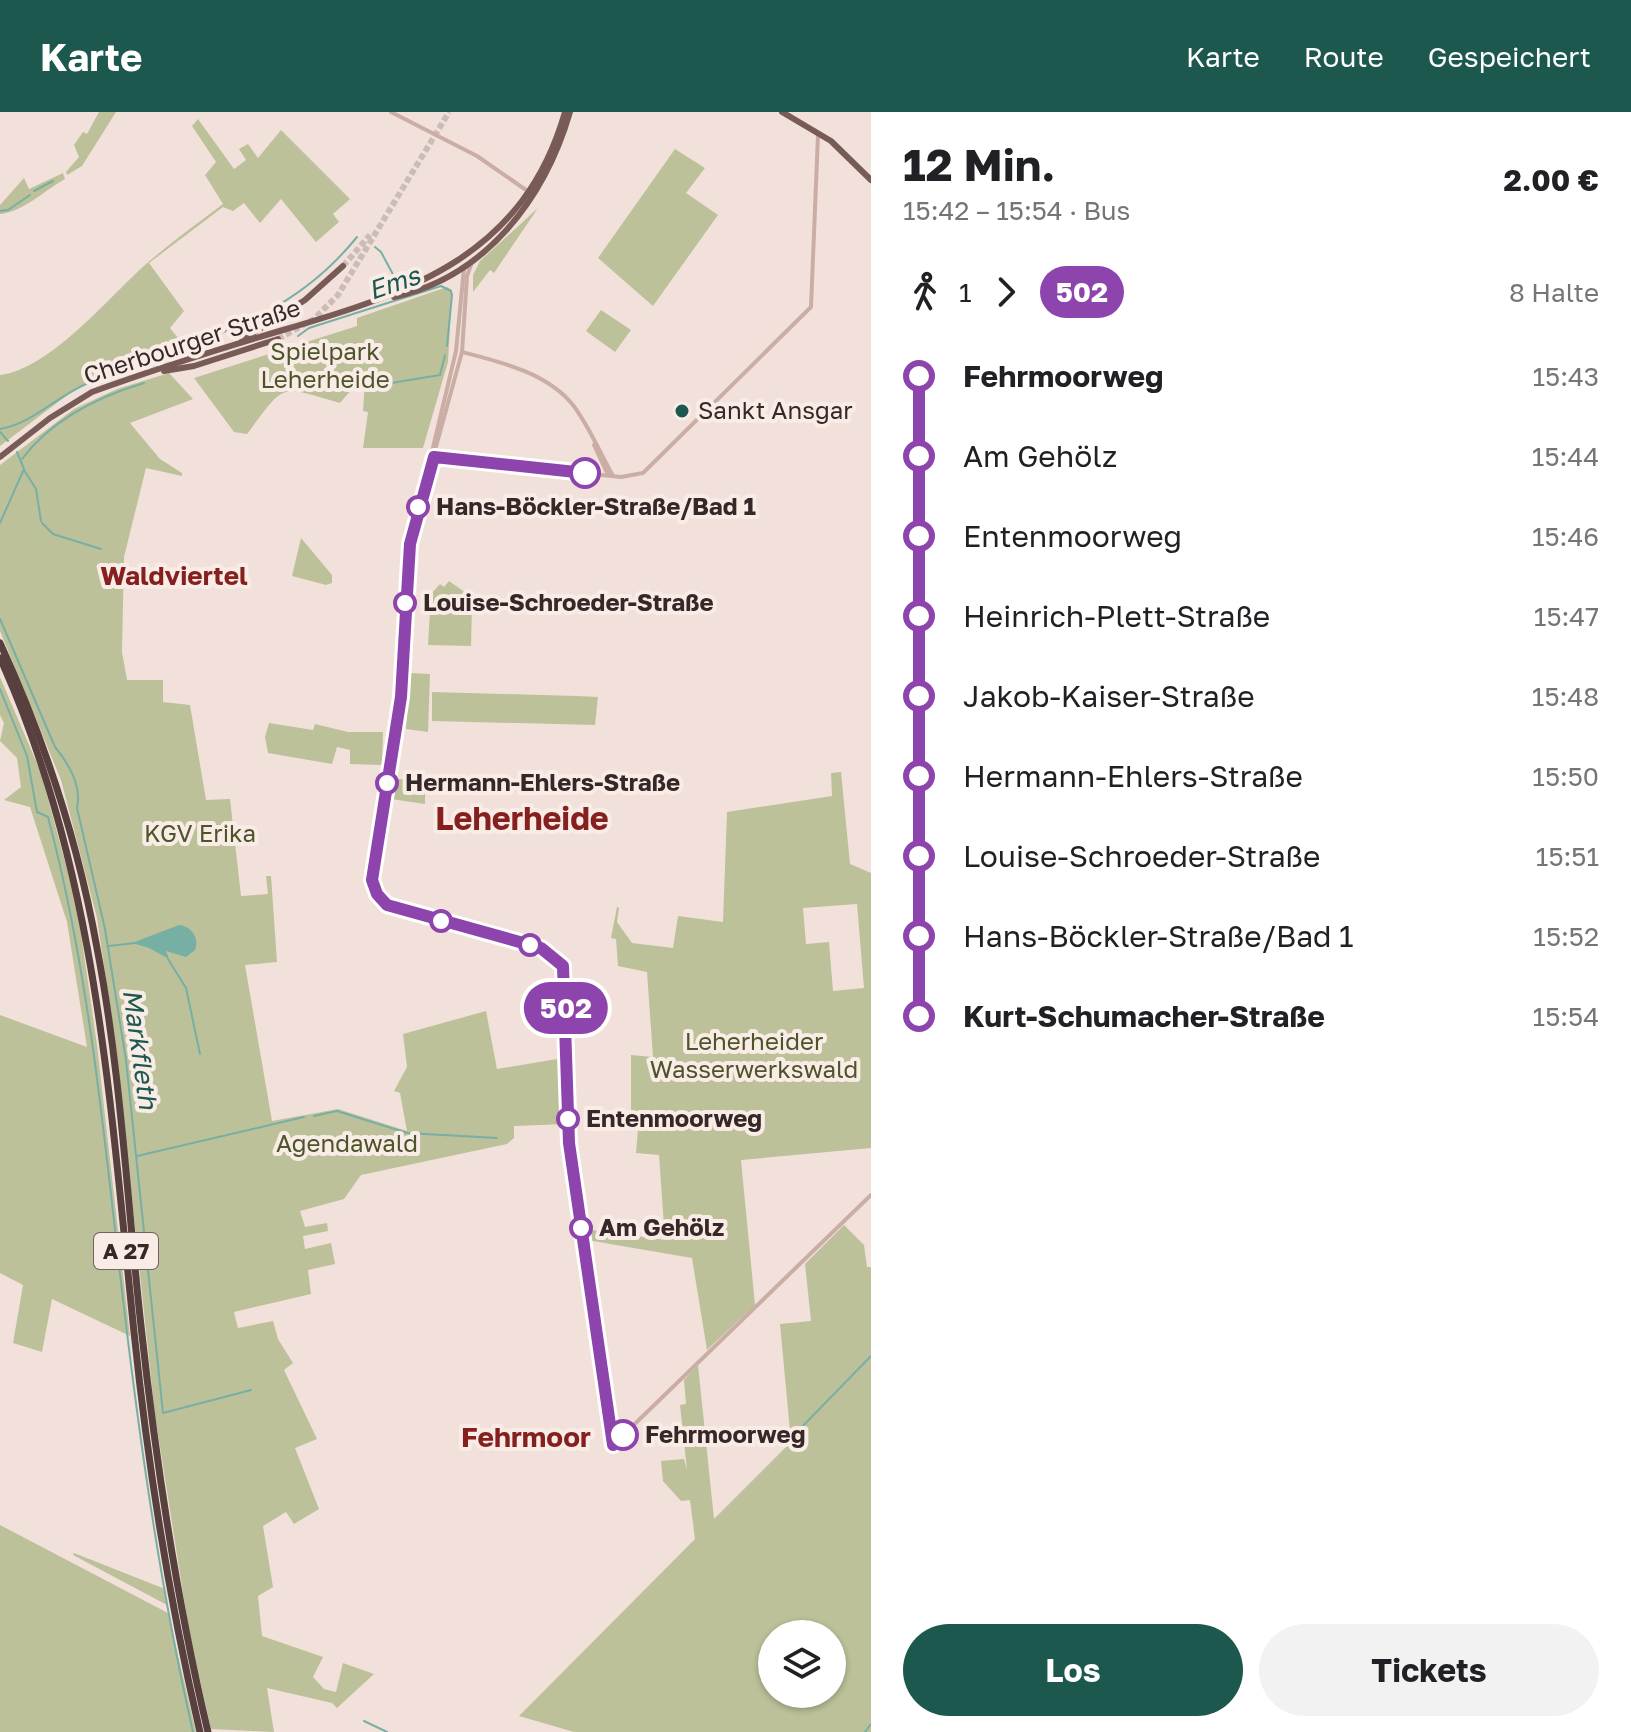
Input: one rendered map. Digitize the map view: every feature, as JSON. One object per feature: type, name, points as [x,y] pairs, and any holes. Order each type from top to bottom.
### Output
[{"type":"highway","name":"A 27","points":[[0,643],[40,736],[64,809],[98,950],[116,1080],[155,1452],[174,1572],[208,1732]]},
{"type":"highway","name":"A 27","points":[[0,658],[57,811],[91,954],[107,1068],[148,1450],[166,1573],[200,1732]]},
{"type":"highway","points":[[0,667],[8,677]]},
{"type":"main road","name":"Cherbourger Straße","points":[[377,301],[416,292],[447,279],[463,267],[532,194],[567,112]]},
{"type":"main road","points":[[782,112],[818,132],[871,180]]},
{"type":"main road","points":[[225,349],[297,306],[343,266]]},
{"type":"main road","name":"Cherbourger Straße","points":[[0,457],[81,397],[377,301],[463,267]]},
{"type":"main road","points":[[144,375],[194,366],[278,339]]},
{"type":"street","points":[[391,112],[477,156],[532,194]]},
{"type":"street","points":[[431,457],[633,477],[643,473],[813,303],[818,132]]},
{"type":"street","points":[[459,351],[463,267],[474,255]]},
{"type":"street","points":[[463,267],[459,351],[410,544],[401,697],[373,872],[374,888],[381,900],[393,908],[541,948],[563,966],[569,1143],[613,1445],[871,1195]]},
{"type":"street","points":[[447,279],[458,281],[461,285]]},
{"type":"street","points":[[459,351],[545,381],[573,406],[610,475]]},
{"type":"street","points":[[553,955],[565,980]]},
{"type":"green space","points":[[99,112],[116,112],[82,166],[67,175],[66,172],[79,157],[74,145],[83,132],[87,134]]},
{"type":"green space","points":[[198,119],[234,169],[246,160],[239,149],[248,144],[258,158],[281,130],[350,199],[333,214],[339,222],[316,242],[281,199],[260,223],[244,203],[233,211],[223,207],[149,263],[184,311],[170,328],[186,348],[130,364],[78,387],[0,446],[0,375],[39,360],[58,346],[145,265],[223,204],[205,175],[216,162],[192,126]]},
{"type":"green space","points":[[675,149],[705,168],[686,193],[718,215],[653,306],[598,258]]},
{"type":"green space","points":[[63,173],[65,179],[34,200],[0,214],[0,205],[24,178],[29,189]]},
{"type":"green space","points":[[538,208],[494,273],[490,270],[473,292],[473,275],[480,261]]},
{"type":"green space","name":"Spielpark Leherheide","points":[[447,287],[452,290],[448,362],[423,448],[363,448],[368,412],[363,411],[365,382],[354,382],[340,403],[305,393],[285,392],[269,405],[247,434],[234,432],[194,378],[357,326],[357,318]]},
{"type":"green space","points":[[601,310],[631,330],[615,352],[586,331]]},
{"type":"green space","name":"Agendawald","points":[[169,373],[193,399],[130,423],[160,459],[182,476],[146,468],[124,557],[122,652],[127,680],[163,680],[163,702],[190,705],[206,800],[230,799],[241,896],[268,894],[266,876],[271,876],[277,962],[245,965],[272,1121],[338,1109],[407,1131],[400,1093],[394,1091],[407,1067],[403,1034],[486,1011],[497,1069],[563,1058],[565,1124],[514,1126],[514,1138],[507,1144],[361,1175],[344,1199],[300,1211],[305,1227],[327,1223],[328,1231],[303,1236],[305,1249],[331,1243],[335,1264],[308,1270],[311,1294],[234,1312],[238,1328],[273,1321],[278,1339],[293,1363],[284,1370],[317,1439],[295,1448],[319,1509],[294,1524],[286,1512],[263,1526],[273,1587],[258,1596],[262,1636],[323,1657],[313,1677],[324,1689],[336,1692],[343,1663],[374,1674],[337,1708],[332,1703],[267,1688],[274,1732],[211,1729],[189,1631],[155,1415],[115,1041],[97,918],[61,780],[0,631],[0,465],[74,409],[117,389]]},
{"type":"green space","points":[[301,538],[332,575],[332,583],[326,585],[292,576]]},
{"type":"green space","points":[[449,581],[476,600],[472,607],[471,646],[428,645],[431,594],[440,584],[444,587]]},
{"type":"green space","points":[[410,673],[430,674],[428,732],[406,729]]},
{"type":"green space","points":[[0,677],[41,773],[77,906],[97,1045],[130,1336],[52,1299],[42,1352],[13,1343],[23,1285],[0,1273],[0,1015],[87,1047],[67,922],[30,807],[4,800],[21,787],[17,758],[0,741],[4,723],[0,715]]},
{"type":"green space","points":[[432,692],[598,697],[595,725],[432,721]]},
{"type":"green space","name":"KGV Erika","points":[[269,723],[313,730],[315,724],[348,732],[383,732],[382,765],[350,764],[350,750],[337,747],[332,764],[268,753],[265,737]]},
{"type":"green space","points":[[409,770],[425,773],[425,804],[391,799],[394,778],[406,780]]},
{"type":"green space","name":"Leherheider Wasserwerkswald","points":[[841,772],[850,864],[871,873],[871,1148],[741,1160],[755,1305],[707,1350],[692,1258],[587,1240],[585,1229],[665,1240],[659,1155],[636,1153],[638,1129],[631,1127],[631,1055],[653,1057],[647,972],[618,966],[616,939],[611,938],[617,907],[617,922],[632,943],[673,948],[678,916],[723,922],[727,812],[832,796],[831,773]],"holes":[[[857,904],[864,988],[833,991],[829,942],[806,944],[803,908]]]},
{"type":"green space","points":[[844,1225],[864,1245],[867,1267],[871,1267],[871,1732],[574,1732],[519,1716],[695,1539],[690,1500],[681,1501],[663,1481],[661,1461],[684,1459],[687,1470],[680,1405],[686,1404],[684,1380],[698,1365],[714,1519],[791,1442],[780,1324],[811,1321],[805,1264]]},
{"type":"green space","points":[[0,1525],[168,1613],[196,1732],[0,1732]]},
{"type":"green space","points":[[73,1555],[165,1589],[167,1605]]},
{"type":"water","points":[[179,925],[191,930],[196,941],[195,950],[186,957],[166,951],[169,959],[132,943]]},
{"type":"waterway","points":[[34,191],[53,181]]},
{"type":"waterway","points":[[0,211],[8,210],[30,195]]},
{"type":"waterway","points":[[0,429],[34,416],[86,384],[266,312],[298,293],[328,268],[357,237]]},
{"type":"waterway","points":[[375,247],[396,280]]},
{"type":"waterway","name":"Ems","points":[[298,336],[309,328],[441,286],[451,291],[452,295],[447,346]]},
{"type":"waterway","name":"Ems","points":[[391,383],[440,375],[445,355]]},
{"type":"waterway","name":"Ems","points":[[22,459],[47,432],[77,411],[109,395],[144,383]]},
{"type":"waterway","name":"Markfleth","points":[[0,432],[8,441]]},
{"type":"waterway","name":"Markfleth","points":[[0,523],[24,469],[17,452]]},
{"type":"waterway","points":[[24,470],[36,489],[41,521]]},
{"type":"waterway","points":[[42,523],[53,534],[101,549]]},
{"type":"waterway","name":"Markfleth","points":[[0,619],[55,747],[73,776],[78,792],[77,808],[105,929],[126,1060],[163,1413],[251,1390]]},
{"type":"waterway","points":[[0,689],[27,756],[37,812],[48,817],[73,928],[99,1096],[141,1441],[169,1616],[193,1732]]},
{"type":"waterway","points":[[109,946],[135,943]]},
{"type":"waterway","points":[[168,959],[186,988],[200,1054]]},
{"type":"waterway","points":[[314,1116],[337,1111],[407,1133],[497,1138]]},
{"type":"waterway","points":[[137,1156],[304,1117]]},
{"type":"waterway","points":[[795,1434],[871,1356]]},
{"type":"waterway","points":[[364,1721],[387,1732]]},
{"type":"waterway","points":[[865,1732],[871,1724]]},
{"type":"tunnel","points":[[278,339],[314,319],[338,295],[449,112]]},
{"type":"tunnel","points":[[343,266],[370,235]]},
{"type":"bus line","name":"502","points":[[585,473],[434,457],[410,544],[401,697],[372,880],[377,894],[387,905],[541,948],[560,960],[563,966],[569,1143],[613,1445],[623,1435]]},
{"type":"place","name":"Sankt Ansgar","points":[[682,411]]},
{"type":"place","name":"Hans-Böckler-Straße/Bad 1","points":[[418,507]]},
{"type":"place","name":"Louise-Schroeder-Straße","points":[[405,603]]},
{"type":"place","name":"Hermann-Ehlers-Straße","points":[[387,783]]},
{"type":"place","name":"Entenmoorweg","points":[[568,1119]]},
{"type":"place","name":"Am Gehölz","points":[[581,1228]]},
{"type":"place","name":"Fehrmoorweg","points":[[623,1435]]},
{"type":"district","name":"Waldviertel","points":[[174,576]]},
{"type":"district","name":"Leherheide","points":[[522,819]]},
{"type":"district","name":"Fehrmoor","points":[[526,1437]]}]
